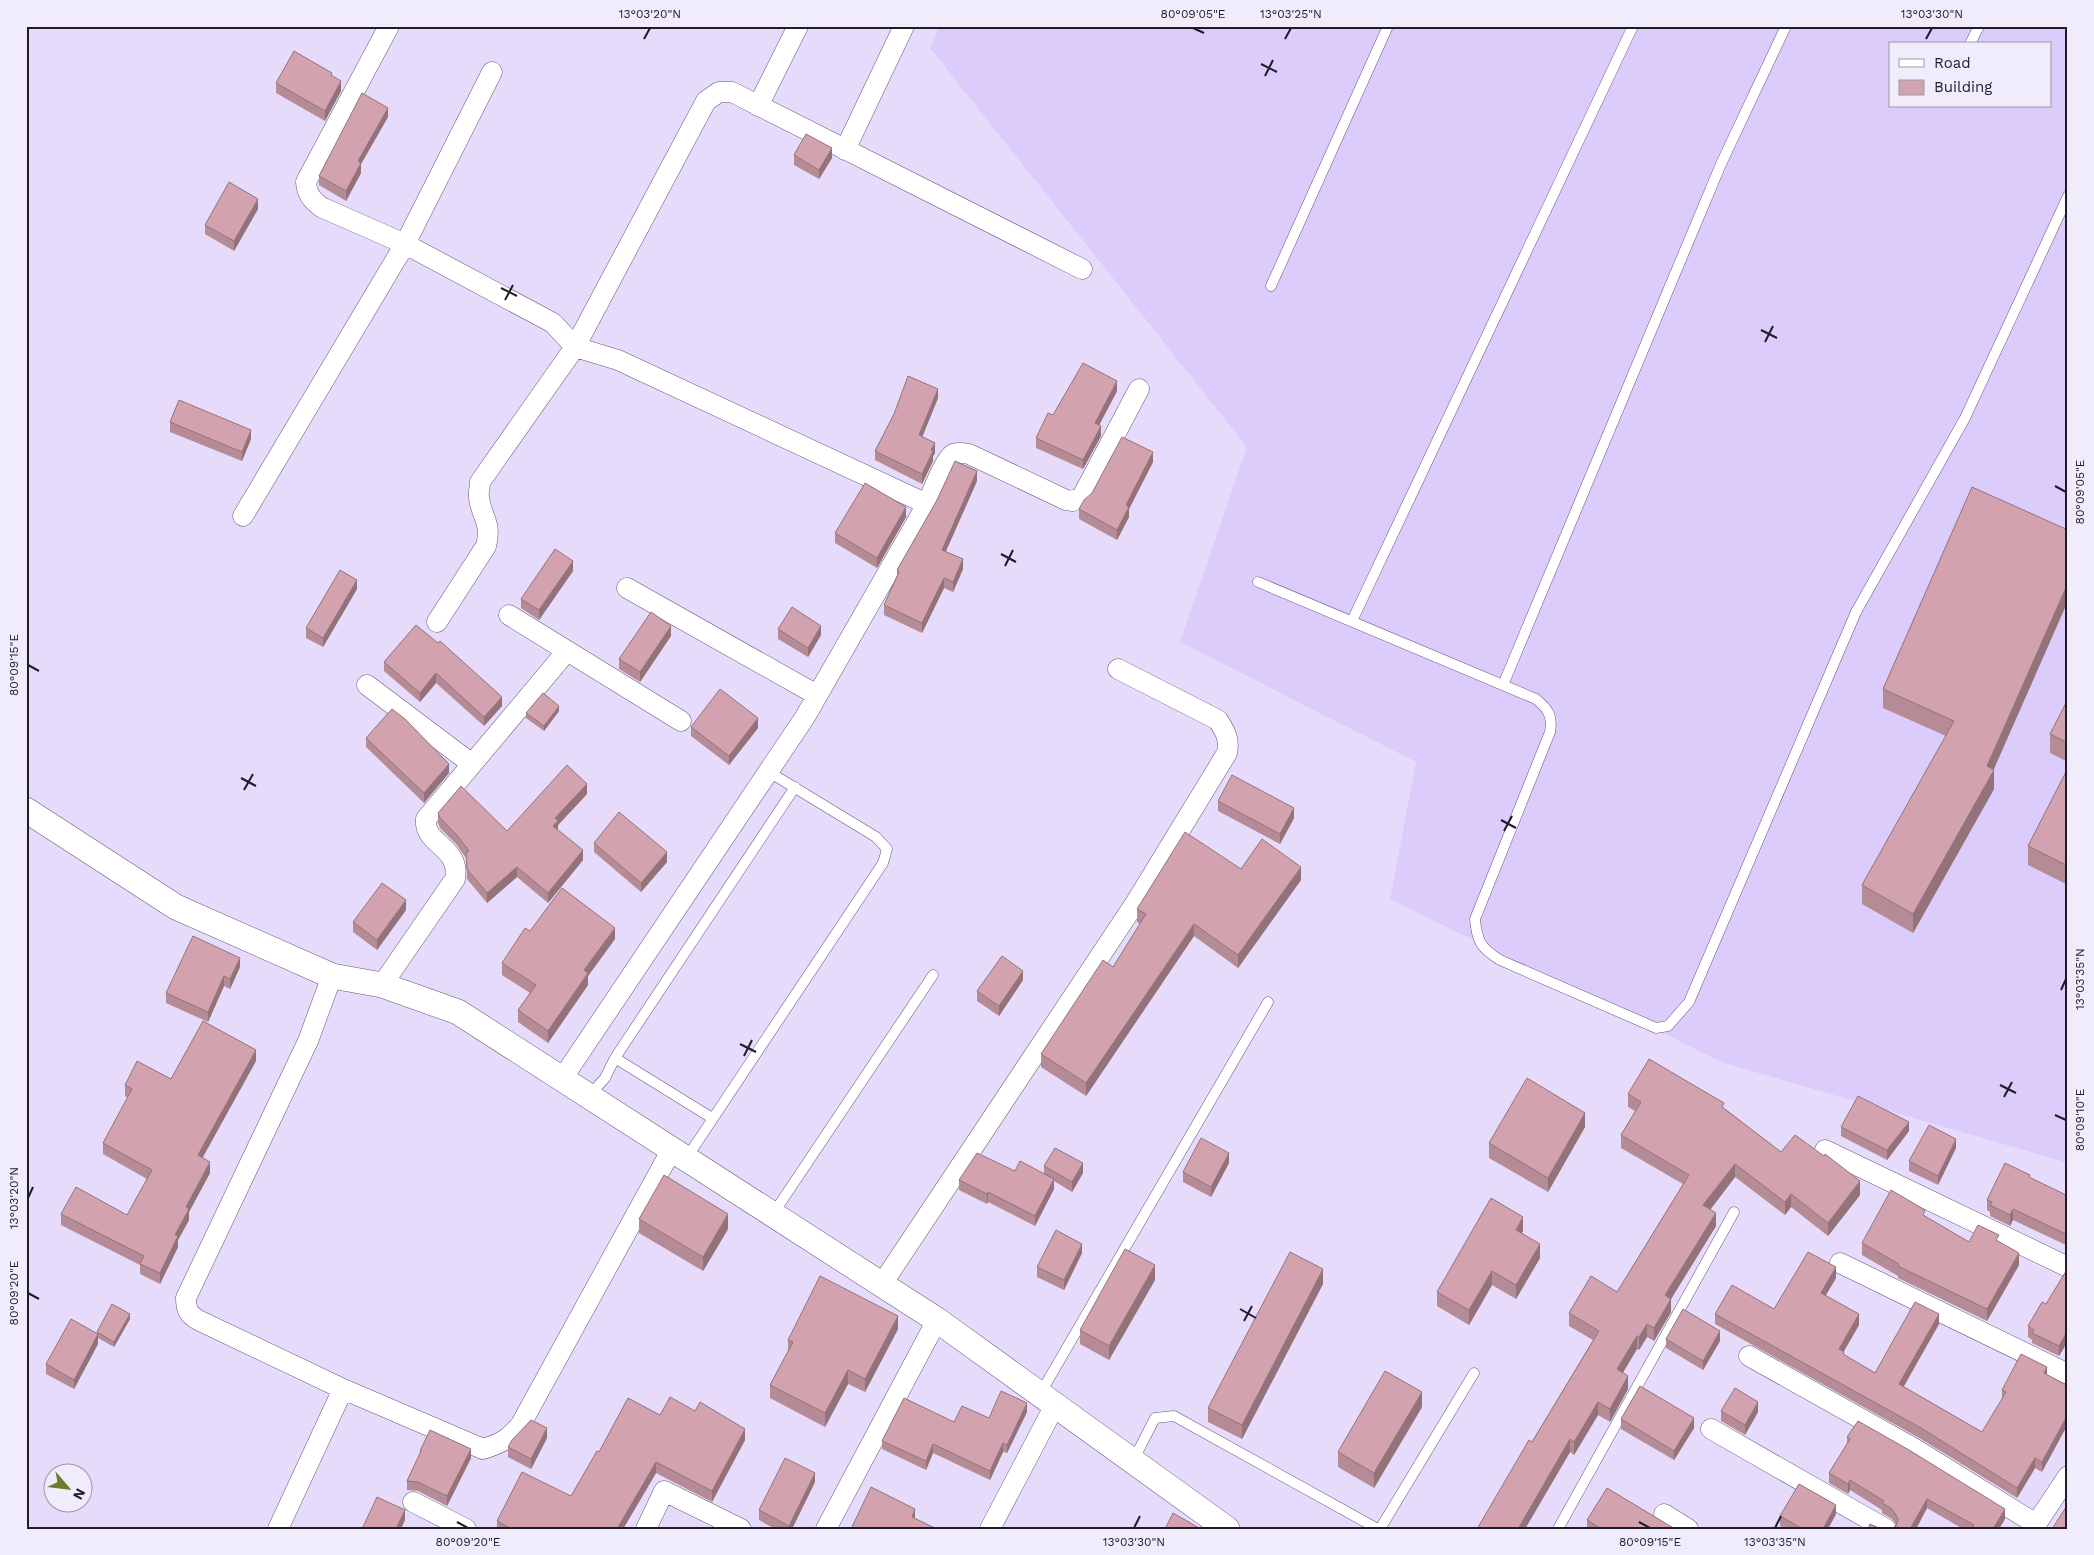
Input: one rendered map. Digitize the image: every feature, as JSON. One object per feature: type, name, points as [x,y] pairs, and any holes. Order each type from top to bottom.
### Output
[{"type":"street","points":[[389,26],[306,182],[307,193],[312,200],[321,207],[405,244],[553,323],[575,347],[618,360],[927,504]]},
{"type":"street","points":[[758,106],[798,26]]},
{"type":"street","points":[[845,150],[904,26]]},
{"type":"street","points":[[244,516],[405,244],[492,72]]},
{"type":"street","points":[[437,622],[486,546],[489,535],[488,525],[479,498],[480,482],[575,347],[706,101],[719,92],[732,92],[1082,269]]},
{"type":"street","points":[[562,1079],[806,717],[927,504],[948,460],[954,454],[962,452],[969,454],[1066,500],[1074,501],[1082,497],[1139,389]]},
{"type":"street","points":[[627,588],[817,695]]},
{"type":"street","points":[[509,616],[681,722]]},
{"type":"street","points":[[382,985],[455,878],[456,864],[427,832],[426,819],[567,651]]},
{"type":"street","points":[[882,1284],[1136,902],[1228,753],[1229,744],[1226,733],[1218,720],[1118,669]]},
{"type":"street","points":[[368,685],[472,764]]},
{"type":"street","points":[[26,810],[176,907],[332,976],[382,985],[458,1012],[937,1320],[1227,1529]]},
{"type":"street","points":[[332,976],[308,1041],[186,1298],[186,1307],[190,1314],[198,1320],[342,1389],[483,1449],[509,1439],[521,1424],[679,1154]]},
{"type":"street","points":[[1825,1150],[2068,1267]]},
{"type":"street","points":[[1840,1263],[2068,1374]]},
{"type":"street","points":[[826,1529],[937,1320]]},
{"type":"street","points":[[1749,1356],[1915,1449],[2035,1527],[2068,1476]]},
{"type":"street","points":[[278,1529],[342,1389]]},
{"type":"street","points":[[990,1529],[1048,1400]]},
{"type":"street","points":[[1711,1429],[1886,1529]]},
{"type":"street","points":[[646,1529],[664,1491],[741,1529]]},
{"type":"street","points":[[412,1502],[466,1529]]},
{"type":"street","points":[[1664,1514],[1688,1529]]},
{"type":"lane","points":[[1271,286],[1388,26]]},
{"type":"lane","points":[[1352,621],[1633,26]]},
{"type":"lane","points":[[1502,685],[1721,164],[1786,26]]},
{"type":"lane","points":[[1971,42],[1979,26]]},
{"type":"lane","points":[[1258,582],[1536,699],[1549,710],[1552,721],[1550,732],[1476,919],[1476,934],[1484,949],[1500,960],[1656,1028],[1668,1026],[1689,1002],[1856,612],[1964,418],[2068,196]]},
{"type":"lane","points":[[679,1154],[712,1118],[883,863],[887,849],[876,837],[769,772]]},
{"type":"lane","points":[[588,1096],[605,1078],[614,1058],[795,788]]},
{"type":"lane","points":[[773,1214],[933,975]]},
{"type":"lane","points":[[1048,1400],[1268,1002]]},
{"type":"lane","points":[[614,1058],[712,1118]]},
{"type":"lane","points":[[1558,1529],[1734,1212]]},
{"type":"lane","points":[[1133,1461],[1156,1418],[1174,1416],[1379,1529],[1474,1373]]},
{"type":"shaded area","points":[[939,26],[2068,26],[2068,1163],[1724,1063],[1390,899],[1416,762],[1180,642],[1247,447],[930,48]]},
{"type":"building","points":[[294,51],[332,73],[331,75],[341,81],[325,111],[276,83]]},
{"type":"building","points":[[362,93],[388,108],[358,161],[361,163],[346,191],[319,176]]},
{"type":"building","points":[[806,134],[832,148],[819,170],[794,155]]},
{"type":"building","points":[[229,182],[258,199],[234,241],[205,225]]},
{"type":"building","points":[[1083,363],[1117,381],[1095,423],[1101,426],[1083,460],[1036,438],[1048,413],[1053,415]]},
{"type":"building","points":[[908,376],[938,389],[919,435],[935,443],[922,474],[875,451],[894,414]]},
{"type":"building","points":[[179,400],[251,430],[242,452],[170,422]]},
{"type":"building","points":[[1122,437],[1153,452],[1126,505],[1129,507],[1117,530],[1079,509],[1084,500],[1092,493]]},
{"type":"building","points":[[955,461],[977,471],[942,550],[963,559],[953,582],[944,578],[922,623],[884,605],[899,572],[897,570],[937,500]]},
{"type":"building","points":[[865,483],[906,507],[877,558],[835,533]]},
{"type":"building","points":[[1972,487],[2068,530],[2068,583],[1987,766],[1994,770],[1913,914],[1862,885],[1954,721],[1883,689]]},
{"type":"building","points":[[555,549],[573,561],[539,610],[521,599]]},
{"type":"building","points":[[340,570],[357,580],[323,638],[306,628]]},
{"type":"building","points":[[792,607],[821,626],[808,648],[778,629]]},
{"type":"building","points":[[651,612],[671,626],[640,672],[619,659]]},
{"type":"building","points":[[416,625],[438,643],[440,641],[502,697],[484,717],[436,673],[420,693],[384,662]]},
{"type":"building","points":[[720,689],[758,718],[729,756],[691,727]]},
{"type":"building","points":[[543,693],[559,706],[544,726],[526,713]]},
{"type":"building","points":[[2068,702],[2068,743],[2050,734]]},
{"type":"building","points":[[392,709],[405,719],[449,764],[424,793],[366,738]]},
{"type":"building","points":[[567,765],[587,784],[555,818],[558,821],[553,826],[583,850],[548,893],[517,867],[487,893],[467,869],[466,853],[469,851],[440,818],[438,813],[461,786],[507,831]]},
{"type":"building","points":[[2068,768],[2068,866],[2028,846]]},
{"type":"building","points":[[1232,775],[1294,808],[1280,834],[1218,801]]},
{"type":"building","points":[[619,812],[667,852],[641,883],[594,843]]},
{"type":"building","points":[[1185,832],[1241,869],[1262,839],[1301,867],[1238,955],[1194,924],[1086,1083],[1041,1054],[1103,960],[1113,967],[1146,914],[1137,909]]},
{"type":"building","points":[[382,883],[406,900],[377,940],[353,922]]},
{"type":"building","points":[[562,888],[615,928],[584,970],[588,973],[548,1031],[518,1010],[536,985],[502,963],[525,928],[530,931]]},
{"type":"building","points":[[193,936],[240,958],[230,979],[224,976],[208,1012],[166,993]]},
{"type":"building","points":[[1002,956],[1023,971],[999,1006],[977,991]]},
{"type":"building","points":[[203,1021],[256,1050],[198,1155],[210,1162],[186,1207],[189,1209],[175,1235],[178,1236],[160,1273],[140,1264],[144,1256],[61,1214],[76,1187],[127,1215],[152,1170],[103,1143],[132,1089],[125,1085],[137,1061],[171,1079]]},
{"type":"building","points":[[1649,1059],[1724,1103],[1722,1107],[1781,1152],[1795,1135],[1824,1156],[1825,1154],[1860,1181],[1828,1223],[1791,1194],[1785,1202],[1735,1164],[1703,1205],[1716,1213],[1665,1295],[1671,1299],[1654,1328],[1647,1324],[1639,1337],[1637,1336],[1617,1369],[1628,1376],[1610,1409],[1598,1402],[1574,1442],[1570,1439],[1518,1529],[1477,1529],[1529,1440],[1532,1442],[1599,1331],[1569,1313],[1591,1276],[1617,1292],[1689,1175],[1621,1135],[1641,1102],[1628,1094]]},
{"type":"building","points":[[1527,1078],[1585,1113],[1548,1178],[1489,1143]]},
{"type":"building","points":[[1858,1096],[1909,1122],[1887,1150],[1841,1127]]},
{"type":"building","points":[[1929,1125],[1956,1139],[1938,1176],[1909,1161]]},
{"type":"building","points":[[1201,1138],[1229,1153],[1211,1187],[1183,1172]]},
{"type":"building","points":[[1055,1148],[1083,1163],[1072,1182],[1044,1166]]},
{"type":"building","points":[[977,1153],[1015,1171],[1020,1161],[1054,1179],[1035,1216],[988,1192],[987,1194],[959,1180]]},
{"type":"building","points":[[2005,1163],[2068,1196],[2068,1235],[2013,1209],[2010,1215],[1990,1205],[1992,1202],[1987,1200]]},
{"type":"building","points":[[664,1175],[728,1214],[703,1257],[639,1219]]},
{"type":"building","points":[[1891,1190],[1925,1210],[1923,1215],[1969,1242],[1978,1225],[1999,1235],[1996,1240],[2019,1253],[1987,1309],[1898,1266],[1899,1264],[1862,1243]]},
{"type":"building","points":[[1491,1198],[1523,1217],[1516,1230],[1540,1244],[1516,1285],[1492,1271],[1469,1310],[1437,1292]]},
{"type":"building","points":[[1056,1230],[1082,1244],[1064,1280],[1037,1267]]},
{"type":"building","points":[[1125,1249],[1155,1265],[1109,1346],[1080,1330]]},
{"type":"building","points":[[1290,1252],[1323,1269],[1242,1425],[1208,1408]]},
{"type":"building","points":[[1808,1252],[1836,1267],[1821,1293],[1859,1314],[1839,1349],[1844,1352],[1843,1354],[1875,1373],[1915,1302],[1939,1314],[1899,1384],[1982,1432],[2006,1392],[2002,1390],[2021,1354],[2047,1367],[2044,1373],[2068,1386],[2068,1414],[2042,1462],[2035,1458],[2017,1488],[1921,1428],[1715,1314],[1732,1285],[1774,1309]]},
{"type":"building","points":[[2068,1268],[2068,1330],[2059,1346],[2032,1333],[2034,1330],[2028,1326],[2042,1302],[2046,1304]]},
{"type":"building","points":[[820,1276],[898,1316],[865,1379],[848,1370],[825,1413],[770,1385],[793,1342],[788,1340]]},
{"type":"building","points":[[112,1304],[130,1314],[114,1342],[97,1332]]},
{"type":"building","points":[[1683,1309],[1720,1331],[1703,1361],[1666,1339]]},
{"type":"building","points":[[71,1319],[98,1334],[74,1380],[46,1364]]},
{"type":"building","points":[[1385,1371],[1422,1392],[1374,1473],[1338,1452]]},
{"type":"building","points":[[1640,1386],[1694,1418],[1674,1451],[1621,1419]]},
{"type":"building","points":[[1735,1388],[1758,1402],[1745,1425],[1721,1411]]},
{"type":"building","points":[[1001,1391],[1027,1403],[1007,1445],[1003,1443],[990,1471],[933,1444],[926,1461],[882,1441],[904,1398],[954,1422],[962,1406],[989,1418]]},
{"type":"building","points":[[670,1397],[695,1411],[700,1402],[745,1429],[712,1491],[656,1462],[617,1529],[509,1529],[497,1521],[522,1472],[571,1496],[597,1451],[599,1452],[628,1398],[660,1415]]},
{"type":"building","points":[[531,1420],[547,1428],[531,1459],[508,1447]]},
{"type":"building","points":[[1858,1421],[2005,1509],[1993,1529],[1972,1529],[1974,1525],[1927,1499],[1910,1529],[1891,1529],[1896,1526],[1898,1519],[1892,1509],[1882,1503],[1884,1501],[1850,1480],[1848,1484],[1829,1473],[1850,1439],[1847,1437]]},
{"type":"building","points":[[430,1430],[471,1449],[447,1496],[418,1482],[407,1481]]},
{"type":"building","points":[[785,1458],[815,1473],[789,1526],[759,1510]]},
{"type":"building","points":[[1799,1484],[1836,1505],[1823,1529],[1803,1529],[1780,1516]]},
{"type":"building","points":[[871,1487],[915,1509],[912,1517],[937,1529],[851,1529]]},
{"type":"building","points":[[1607,1488],[1675,1529],[1602,1529],[1587,1520]]},
{"type":"building","points":[[377,1497],[405,1510],[396,1529],[362,1529]]},
{"type":"building","points":[[2068,1504],[2068,1529],[2052,1529]]},
{"type":"building","points":[[1173,1513],[1201,1529],[1165,1529]]},
{"type":"building","points":[[1870,1524],[1881,1529],[1868,1529]]}]
